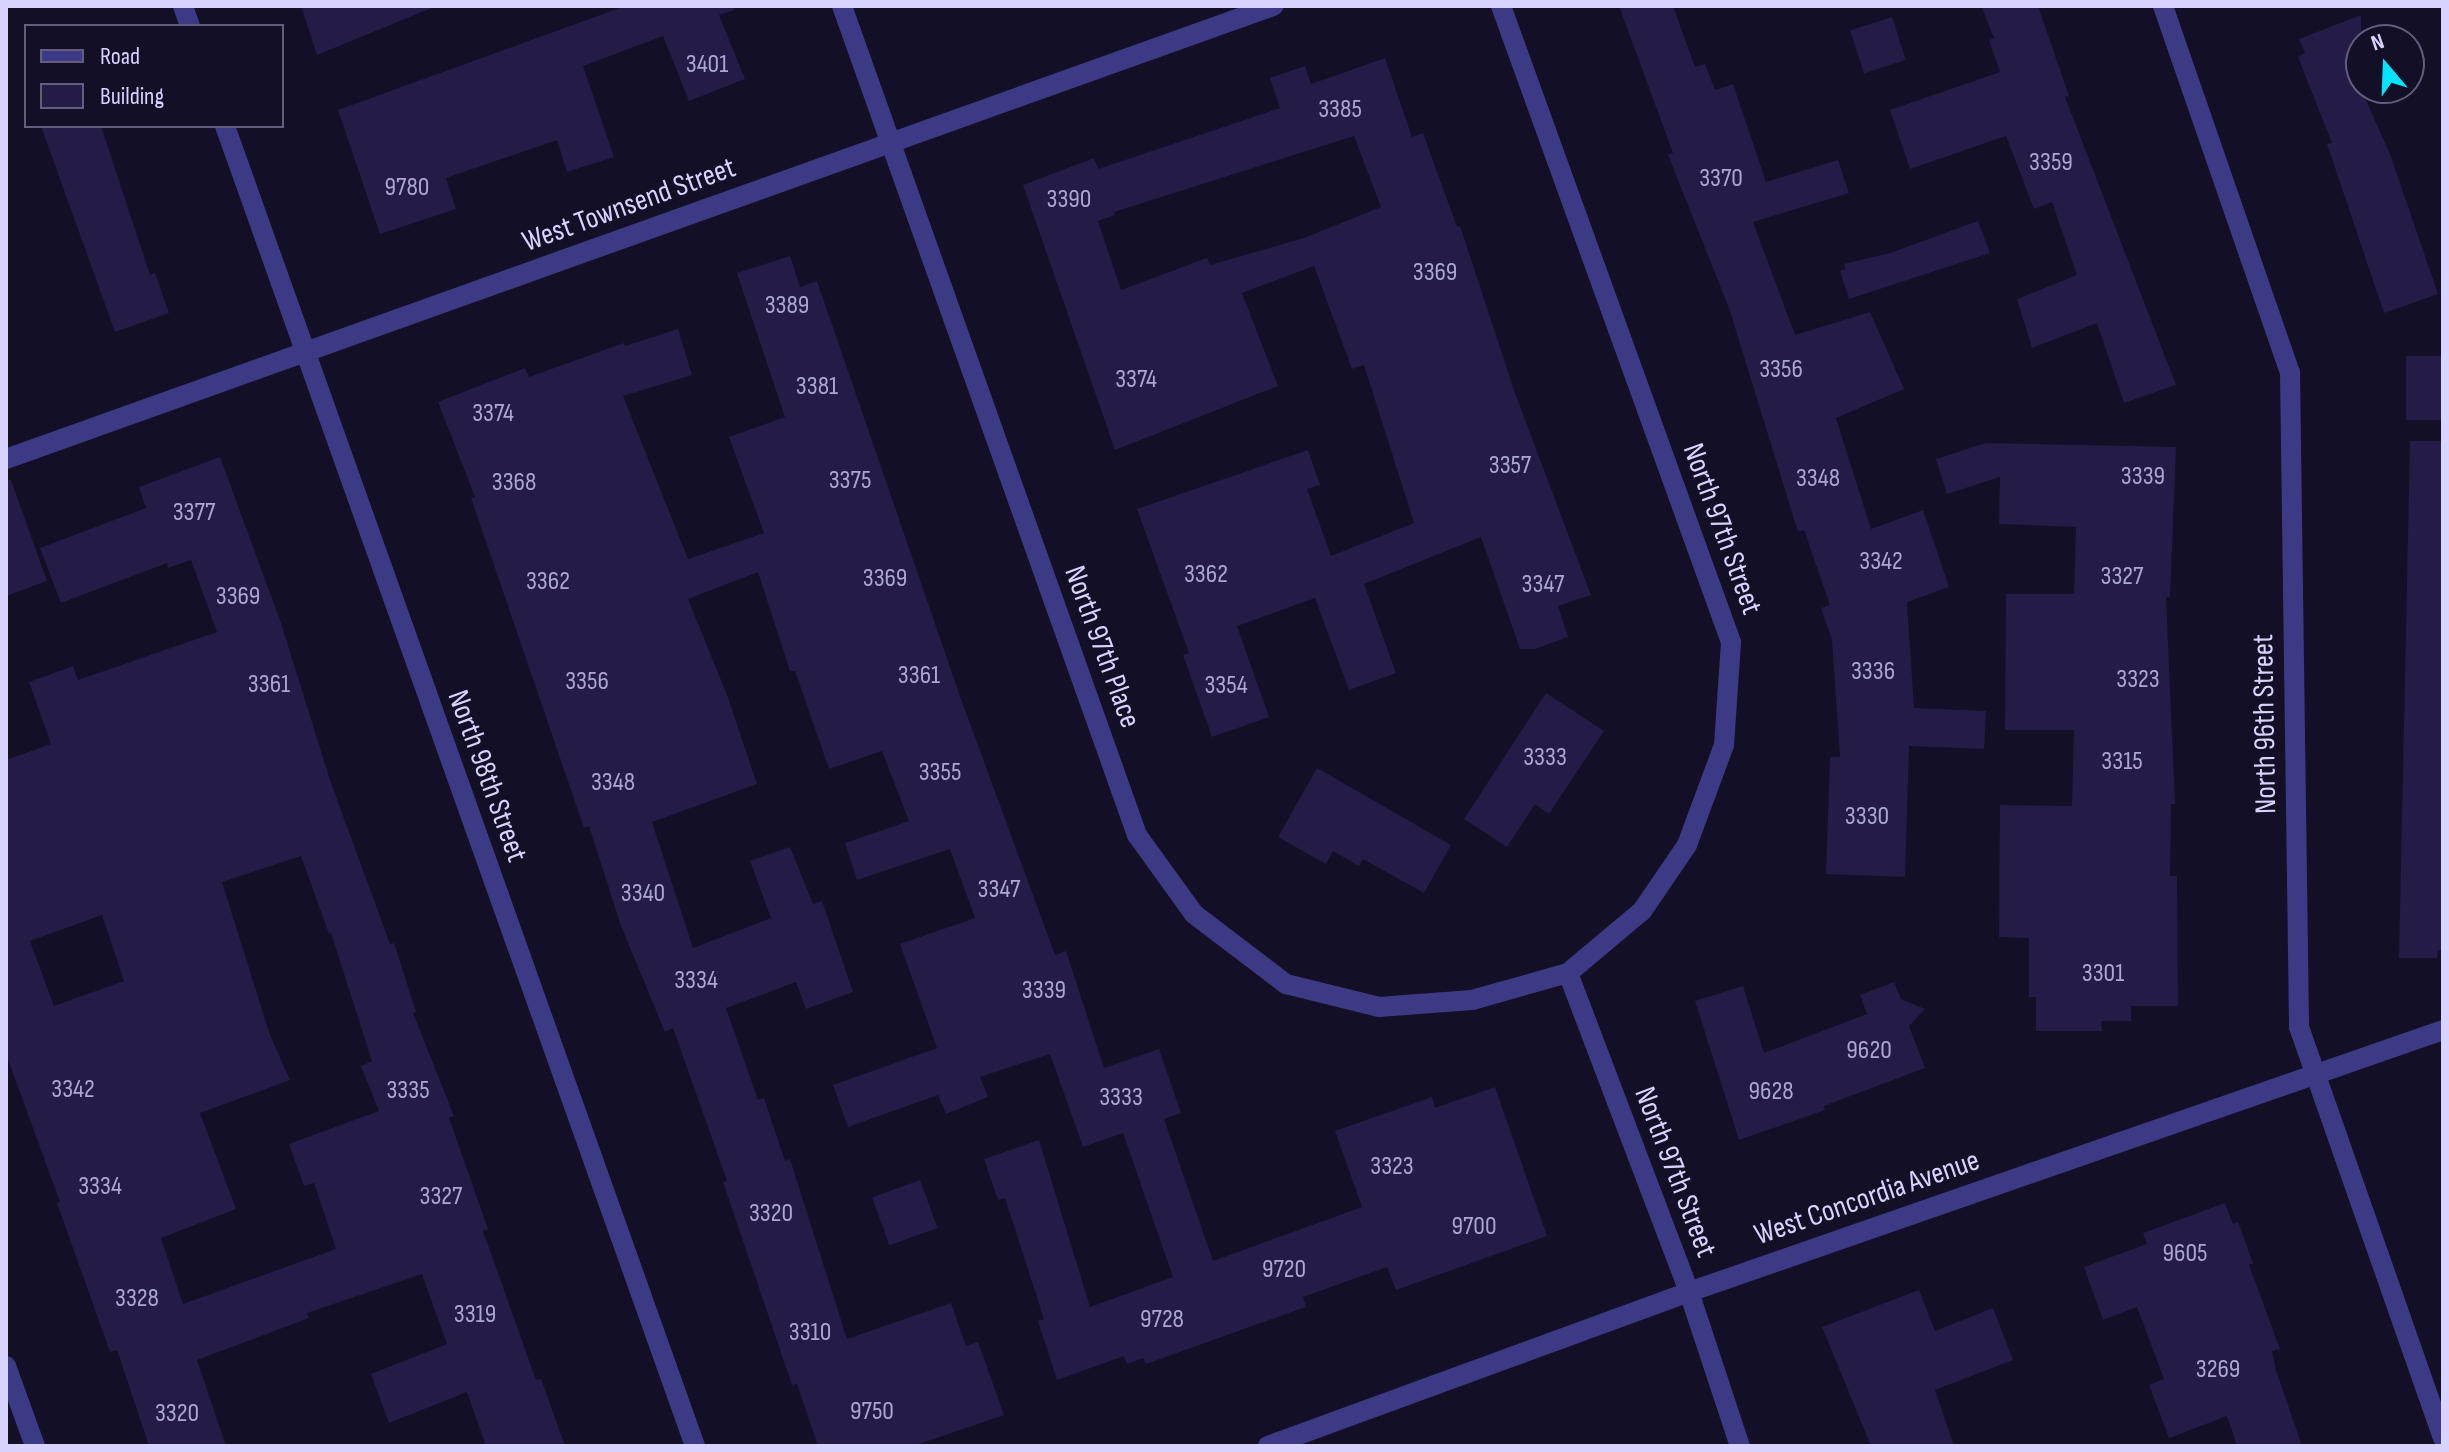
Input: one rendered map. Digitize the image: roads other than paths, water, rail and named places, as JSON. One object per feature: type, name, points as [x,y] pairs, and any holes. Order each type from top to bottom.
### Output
[{"type":"street","name":"North 97th Place","points":[[842,6],[1137,835],[1194,914],[1286,984],[1379,1007],[1472,1000],[1568,973]]},
{"type":"street","name":"West Townsend Street","points":[[6,459],[1273,6]]},
{"type":"street","name":"North 97th Street","points":[[1501,6],[1731,642],[1724,745],[1687,845],[1642,911],[1568,973],[1689,1292],[1740,1446]]},
{"type":"street","name":"North 96th Street","points":[[2163,6],[2290,372],[2299,1027],[2443,1439]]},
{"type":"street","name":"North 98th Street","points":[[226,128],[695,1446]]},
{"type":"street","name":"West Concordia Avenue","points":[[1268,1446],[1689,1292],[2443,1030]]},
{"type":"street","points":[[6,1366],[35,1446]]}]
